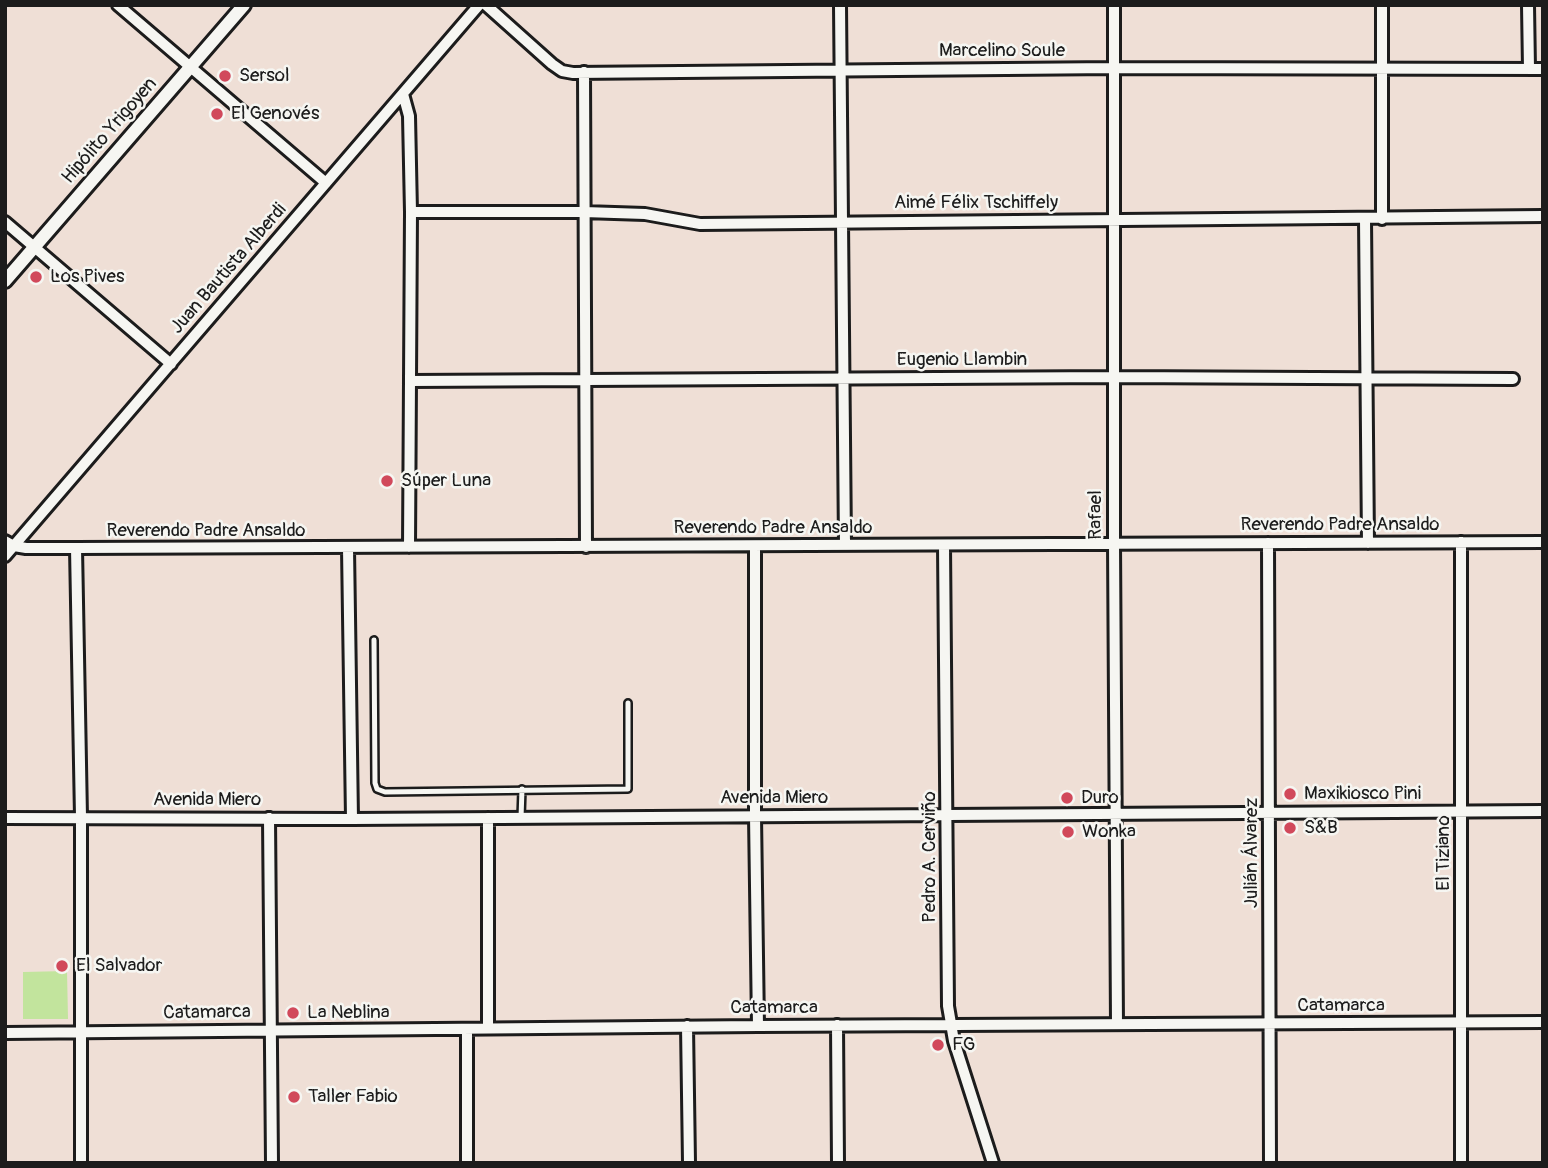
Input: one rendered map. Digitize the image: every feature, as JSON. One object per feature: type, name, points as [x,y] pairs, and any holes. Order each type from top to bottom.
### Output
[{"type":"street","points":[[118,5],[326,183]]},
{"type":"street","name":"Hipólito Yrigoyen","points":[[5,281],[244,5]]},
{"type":"street","name":"Juan Bautista Alberdi","points":[[5,556],[10,543],[171,364],[479,5]]},
{"type":"street","name":"Marcelino Soule","points":[[486,5],[562,71],[1543,69]]},
{"type":"street","points":[[840,5],[845,545]]},
{"type":"street","name":"Rafael","points":[[1114,5],[1117,1024]]},
{"type":"street","points":[[1382,5],[1382,219]]},
{"type":"street","points":[[1528,5],[1529,69]]},
{"type":"street","points":[[584,72],[586,547]]},
{"type":"street","points":[[403,94],[409,116],[411,212],[409,547]]},
{"type":"street","name":"Aimé Félix Tschiffely","points":[[411,212],[645,214],[700,224],[1543,216]]},
{"type":"street","points":[[1365,219],[1368,543]]},
{"type":"street","points":[[5,222],[171,364]]},
{"type":"street","name":"Eugenio Llambin","points":[[410,381],[1114,377],[1513,379]]},
{"type":"street","name":"El Tiziano","points":[[1461,542],[1461,1163]]},
{"type":"street","name":"Reverendo Padre Ansaldo","points":[[10,543],[26,548],[348,548],[1543,542]]},
{"type":"street","name":"Julián Álvarez","points":[[1268,543],[1270,1163]]},
{"type":"street","name":"Pedro A. Cerviño","points":[[944,545],[950,1024],[993,1163]]},
{"type":"street","points":[[755,546],[758,1026]]},
{"type":"street","points":[[76,548],[81,817],[81,1163]]},
{"type":"street","points":[[348,548],[352,819]]},
{"type":"street","name":"Avenida Miero","points":[[5,818],[352,819],[1543,811]]},
{"type":"street","points":[[269,818],[272,1163]]},
{"type":"street","points":[[488,818],[488,1028]]},
{"type":"street","name":"Catamarca","points":[[5,1032],[1543,1022]]},
{"type":"street","points":[[837,1025],[838,1163]]},
{"type":"street","points":[[687,1026],[689,1163]]},
{"type":"street","points":[[467,1029],[467,1163]]},
{"type":"lane","points":[[374,640],[374,783],[377,789],[385,792],[628,789],[628,703]]},
{"type":"lane","points":[[521,818],[522,789]]},
{"type":"green space","points":[[67,971],[68,1019],[23,1019],[23,972]]},
{"type":"place","name":"Sersol","points":[[225,76]]},
{"type":"place","name":"El Genovés","points":[[217,114]]},
{"type":"place","name":"Los Pives","points":[[36,277]]},
{"type":"place","name":"Súper Luna","points":[[387,481]]},
{"type":"place","name":"Maxikiosco Pini","points":[[1290,794]]},
{"type":"place","name":"Duro","points":[[1067,798]]},
{"type":"place","name":"S&B","points":[[1290,828]]},
{"type":"place","name":"Wonka","points":[[1068,832]]},
{"type":"place","name":"El Salvador","points":[[62,966]]},
{"type":"place","name":"La Neblina","points":[[293,1013]]},
{"type":"place","name":"FG","points":[[938,1045]]},
{"type":"place","name":"Taller Fabio","points":[[294,1097]]}]
